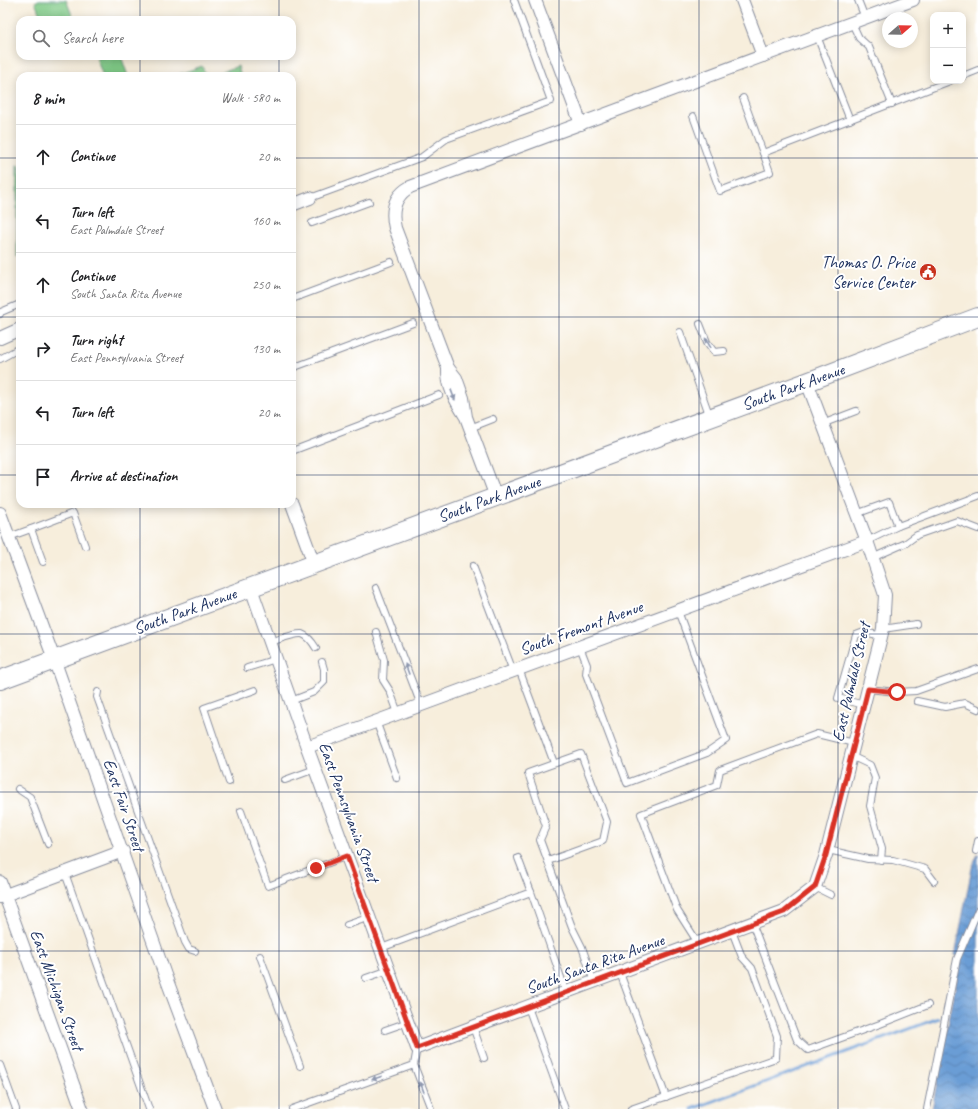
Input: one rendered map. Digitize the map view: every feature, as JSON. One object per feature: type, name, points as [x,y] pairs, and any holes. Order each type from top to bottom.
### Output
[{"type":"main road","name":"South Park Avenue","points":[[0,680],[807,382],[978,317]]},
{"type":"street","points":[[535,0],[581,124]]},
{"type":"street","points":[[742,0],[762,56]]},
{"type":"street","points":[[496,497],[466,417],[463,398],[456,378],[448,368],[396,228],[393,213],[398,196],[410,187],[913,0]]},
{"type":"street","points":[[296,203],[310,198]]},
{"type":"street","points":[[0,338],[16,331]]},
{"type":"street","name":"East Palmdale Street","points":[[807,382],[867,541],[885,595],[882,633],[828,850],[815,887]]},
{"type":"street","points":[[293,508],[314,564]]},
{"type":"street","name":"East Fair Street","points":[[0,513],[54,659],[214,1109]]},
{"type":"street","name":"South Fremont Avenue","points":[[307,747],[867,541]]},
{"type":"street","name":"East Pennsylvania Street","points":[[251,588],[307,747],[417,1048]]},
{"type":"street","points":[[2,896],[122,851]]},
{"type":"street","name":"East Michigan Street","points":[[0,882],[2,896],[82,1109]]},
{"type":"street","name":"South Santa Rita Avenue","points":[[417,1048],[784,912],[815,887]]},
{"type":"lane","points":[[310,198],[422,157],[446,139],[551,101],[514,0]]},
{"type":"lane","points":[[858,0],[865,18]]},
{"type":"lane","points":[[852,23],[859,38],[869,47],[892,104]]},
{"type":"lane","points":[[817,36],[850,120]]},
{"type":"lane","points":[[966,75],[978,70]]},
{"type":"lane","points":[[762,153],[942,84]]},
{"type":"lane","points":[[693,116],[720,190],[770,172],[743,98]]},
{"type":"lane","points":[[312,223],[369,202]]},
{"type":"lane","points":[[296,298],[391,262]]},
{"type":"lane","points":[[0,314],[1,312],[16,306]]},
{"type":"lane","points":[[296,367],[413,323]]},
{"type":"lane","points":[[700,324],[707,342],[714,352],[724,351]]},
{"type":"lane","points":[[680,332],[710,418]]},
{"type":"lane","points":[[0,359],[16,350]]},
{"type":"lane","points":[[296,449],[439,395]]},
{"type":"lane","points":[[822,424],[856,411]]},
{"type":"lane","points":[[470,428],[493,419]]},
{"type":"lane","points":[[867,541],[898,526],[978,496]]},
{"type":"lane","points":[[856,514],[889,502],[898,526]]},
{"type":"lane","points":[[8,537],[73,513],[85,546]]},
{"type":"lane","points":[[872,558],[906,544],[916,535],[957,521],[978,529]]},
{"type":"lane","points":[[31,529],[43,562]]},
{"type":"lane","points":[[473,566],[554,764]]},
{"type":"lane","points":[[376,588],[421,705]]},
{"type":"lane","points":[[580,646],[587,665],[586,674],[627,783],[707,753],[726,740],[678,611]]},
{"type":"lane","points":[[864,705],[838,698],[856,635],[864,632],[882,633],[916,624]]},
{"type":"lane","points":[[376,632],[384,660],[383,680],[390,691],[398,714]]},
{"type":"lane","points":[[270,642],[293,635],[302,634],[310,640],[316,648]]},
{"type":"lane","points":[[247,668],[276,659]]},
{"type":"lane","points":[[291,701],[314,692],[324,682],[324,669],[322,662]]},
{"type":"lane","points":[[868,689],[897,692],[916,691],[978,670]]},
{"type":"lane","points":[[229,782],[204,708],[255,690]]},
{"type":"lane","points":[[98,692],[97,697],[185,942],[190,950],[195,951]]},
{"type":"lane","points":[[917,701],[945,707],[965,703],[978,708]]},
{"type":"lane","points":[[376,721],[397,778]]},
{"type":"lane","points":[[698,943],[677,910],[641,814],[717,785],[720,770],[817,734],[854,743]]},
{"type":"lane","points":[[548,861],[603,841],[607,822],[581,754],[528,773],[546,826],[540,840],[594,982]]},
{"type":"lane","points":[[851,756],[870,765],[875,778],[870,806],[882,849],[881,860]]},
{"type":"lane","points":[[285,780],[315,769]]},
{"type":"lane","points":[[18,789],[30,797],[48,844]]},
{"type":"lane","points":[[241,811],[268,886],[347,856]]},
{"type":"lane","points":[[976,851],[978,841]]},
{"type":"lane","points":[[828,850],[868,859],[893,860],[925,869],[934,881]]},
{"type":"lane","points":[[518,858],[566,992]]},
{"type":"lane","points":[[65,873],[149,1109]]},
{"type":"lane","points":[[815,887],[831,895]]},
{"type":"lane","points":[[381,948],[531,892]]},
{"type":"lane","points":[[927,1109],[957,959],[978,910]]},
{"type":"lane","points":[[347,925],[370,917]]},
{"type":"lane","points":[[752,923],[797,1040],[808,1050],[928,1005]]},
{"type":"lane","points":[[631,1109],[776,1058],[777,1036],[752,968],[742,957],[732,931]]},
{"type":"lane","points":[[260,956],[300,1066]]},
{"type":"lane","points":[[366,978],[389,970]]},
{"type":"lane","points":[[620,973],[666,1097]]},
{"type":"lane","points":[[528,1007],[565,1109]]},
{"type":"lane","points":[[385,1030],[408,1022]]},
{"type":"lane","points":[[473,1027],[484,1058]]},
{"type":"lane","points":[[417,1048],[414,1065],[431,1109]]},
{"type":"lane","points":[[0,1065],[16,1109]]},
{"type":"lane","points":[[292,1109],[414,1065]]},
{"type":"green space","points":[[39,0],[66,0],[72,16],[40,16],[35,2]]},
{"type":"green space","points":[[97,60],[122,60],[127,72],[101,72]]},
{"type":"green space","points":[[202,66],[204,72],[185,72]]},
{"type":"green space","points":[[238,66],[240,72],[221,72]]},
{"type":"water","points":[[978,854],[978,1109],[932,1109],[961,958],[955,955],[972,868]]},
{"type":"waterway","points":[[692,1109],[939,1018]]},
{"type":"place","name":"Thomas O. Price Service Center","points":[[928,272]]},
{"type":"route","points":[[316,868],[347,856],[417,1048],[784,912],[815,887],[826,855],[868,689],[897,692]]}]
